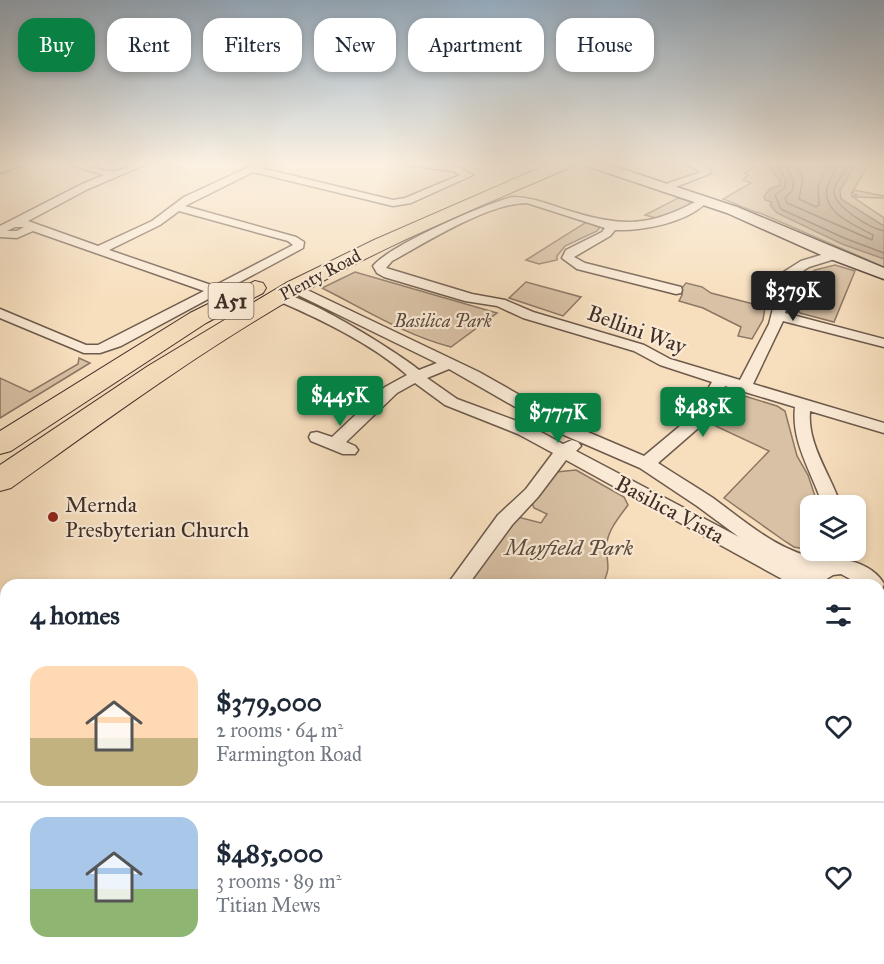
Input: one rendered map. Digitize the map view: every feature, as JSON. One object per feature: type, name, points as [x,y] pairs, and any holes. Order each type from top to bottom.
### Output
[{"type":"highway","name":"Plenty Road","points":[[0,444],[198,318],[311,258],[420,207]]},
{"type":"highway","name":"Plenty Road","points":[[0,480],[148,378],[287,292],[381,244],[466,207]]},
{"type":"street","points":[[0,245],[14,228],[48,207]]},
{"type":"street","points":[[98,251],[149,227],[177,207]]},
{"type":"street","name":"Bellini Way","points":[[496,207],[457,222],[388,258],[379,266],[381,270],[470,298],[500,303],[528,315],[639,348],[664,362],[884,428]]},
{"type":"street","name":"Bellini Way","points":[[551,207],[612,226]]},
{"type":"street","points":[[677,290],[581,266],[568,258],[570,253],[606,234],[612,226],[636,227],[676,217],[694,207]]},
{"type":"street","points":[[718,207],[761,221],[834,255],[884,274]]},
{"type":"street","points":[[0,313],[93,350],[116,343],[294,250],[299,244],[291,239],[209,215],[174,209]]},
{"type":"street","points":[[14,228],[41,211]]},
{"type":"street","points":[[14,228],[54,236],[213,291]]},
{"type":"street","points":[[744,387],[779,316],[786,276],[805,264],[834,255]]},
{"type":"street","name":"Basilica Vista","points":[[287,292],[450,363],[493,385],[556,424],[646,464],[704,501],[767,548],[804,564],[828,568],[845,567],[866,579]]},
{"type":"street","name":"Basilica Vista","points":[[287,292],[314,311],[386,352],[451,402],[524,430],[800,579]]},
{"type":"street","points":[[779,316],[884,343]]},
{"type":"street","points":[[317,437],[341,447],[391,390],[450,363]]},
{"type":"street","points":[[646,464],[698,419],[721,380]]},
{"type":"street","points":[[803,405],[801,427],[806,445],[829,495]]},
{"type":"street","points":[[461,579],[505,520],[532,494],[563,452],[583,437]]},
{"type":"street","points":[[854,561],[867,579]]},
{"type":"green space","points":[[661,207],[686,207],[659,219],[645,215]]},
{"type":"green space","points":[[743,207],[868,207],[884,218],[884,267],[760,213]]},
{"type":"green space","points":[[588,221],[600,227],[597,231],[565,246],[557,256],[557,260],[539,264],[526,260]]},
{"type":"green space","points":[[835,265],[855,271],[834,322],[800,313],[797,309],[803,278],[815,270]]},
{"type":"green space","name":"Basilica Park","points":[[355,272],[497,313],[451,347],[401,329],[322,288]]},
{"type":"green space","points":[[526,282],[581,297],[563,316],[509,298]]},
{"type":"green space","points":[[686,283],[702,287],[711,293],[765,307],[763,320],[752,339],[738,336],[741,327],[703,308],[679,301],[682,288]]},
{"type":"green space","points":[[79,358],[90,363],[0,418],[0,378],[30,392],[78,364]]},
{"type":"green space","points":[[725,390],[777,406],[785,411],[797,456],[808,475],[815,495],[800,495],[800,548],[786,542],[724,498],[769,451],[709,423]]},
{"type":"green space","name":"Mayfield Park","points":[[576,470],[624,497],[628,505],[608,538],[608,568],[605,579],[472,579],[518,517],[541,523],[547,514],[534,508],[532,503],[556,472]]},
{"type":"water","points":[[772,207],[854,207],[884,226],[884,259],[842,244],[777,213]]},
{"type":"place","name":"Mernda Presbyterian Church","points":[[53,517]]}]
